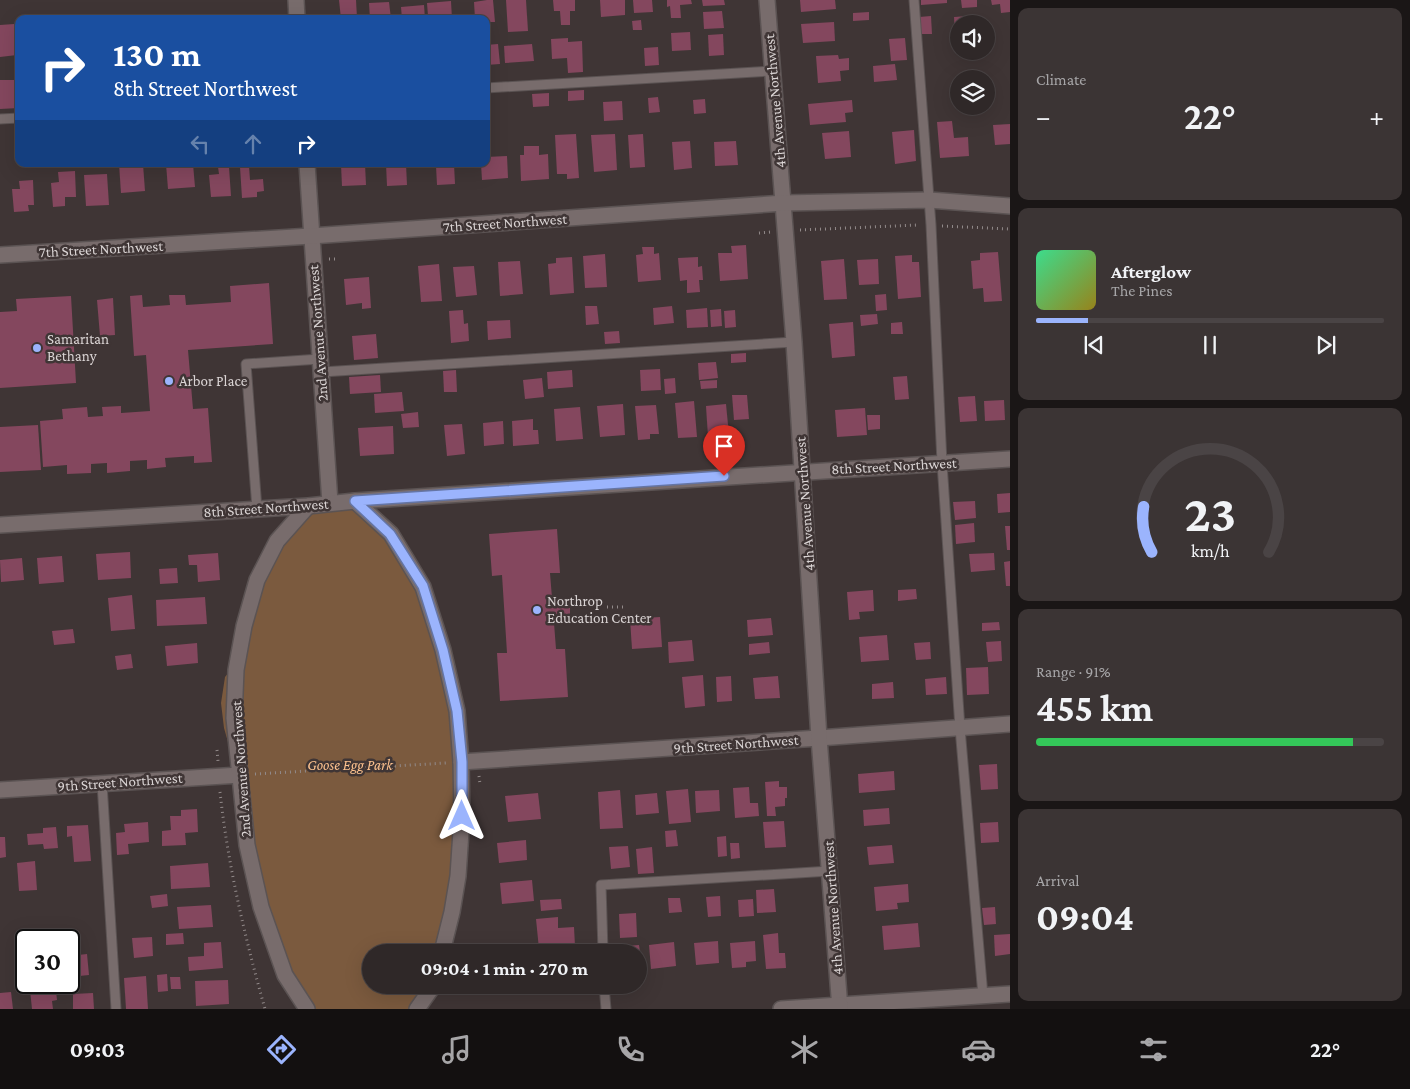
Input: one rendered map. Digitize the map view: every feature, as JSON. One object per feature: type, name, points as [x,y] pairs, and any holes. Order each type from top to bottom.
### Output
[{"type":"street","points":[[296,0],[297,15]]},
{"type":"street","name":"4th Avenue Northwest","points":[[767,0],[784,203],[819,738],[840,1007]]},
{"type":"street","name":"2nd Avenue Northwest","points":[[307,167],[330,503]]},
{"type":"street","name":"7th Street Northwest","points":[[0,255],[311,236],[784,203],[929,200],[1010,206]]},
{"type":"street","name":"8th Street Northwest","points":[[0,525],[1010,459]]},
{"type":"street","points":[[355,501],[390,534],[423,586],[443,650],[457,711],[462,762],[462,816],[458,876],[444,944]]},
{"type":"street","name":"2nd Avenue Northwest","points":[[307,1009],[285,976],[261,907],[247,845],[234,718],[236,670],[244,626],[257,580],[277,541],[308,506]]},
{"type":"street","name":"9th Street Northwest","points":[[462,762],[1010,724]]},
{"type":"street","name":"9th Street Northwest","points":[[0,790],[240,775]]},
{"type":"street","points":[[417,1009],[428,994]]},
{"type":"street","points":[[781,1009],[840,1007],[1010,994]]},
{"type":"lane","points":[[914,0],[931,225],[942,463],[960,728],[983,996]]},
{"type":"lane","points":[[490,88],[772,72]]},
{"type":"lane","points":[[0,119],[15,118]]},
{"type":"lane","points":[[257,509],[246,364],[321,366],[794,342]]},
{"type":"lane","points":[[102,783],[116,1009]]},
{"type":"lane","points":[[603,944],[601,885],[830,871]]},
{"type":"lane","points":[[605,994],[606,1009]]},
{"type":"path","points":[[810,229],[931,225],[1010,230]]},
{"type":"path","points":[[607,607],[623,608]]},
{"type":"path","points":[[240,775],[462,762]]},
{"type":"path","points":[[220,793],[241,919],[265,1009]]},
{"type":"green space","name":"Goose Egg Park","points":[[355,501],[391,534],[423,587],[443,650],[462,816],[443,944],[362,944],[362,994],[428,994],[417,1009],[307,1009],[261,907],[237,744],[228,742],[221,703],[225,677],[237,662],[257,580],[308,506]]},
{"type":"building","points":[[339,0],[356,0],[357,15],[341,15]]},
{"type":"building","points":[[493,0],[495,22],[490,22],[490,15],[475,15],[474,2]]},
{"type":"building","points":[[506,0],[526,0],[528,31],[508,32]]},
{"type":"building","points":[[553,0],[575,0],[575,11],[570,11],[570,25],[561,25],[560,11],[554,11]]},
{"type":"building","points":[[600,0],[625,0],[625,15],[601,17]]},
{"type":"building","points":[[633,0],[652,0],[653,12],[634,13]]},
{"type":"building","points":[[667,0],[691,0],[692,4],[680,5],[681,18],[671,18],[670,6],[667,7]]},
{"type":"building","points":[[702,0],[724,0],[725,5],[703,6]]},
{"type":"building","points":[[800,0],[835,0],[836,9],[801,12]]},
{"type":"building","points":[[921,0],[947,0],[947,3],[921,5]]},
{"type":"building","points":[[961,0],[977,0],[977,7],[962,8]]},
{"type":"building","points":[[991,0],[1010,0],[1010,12],[1001,13],[1000,4],[992,5]]},
{"type":"building","points":[[451,1],[452,15],[428,15],[427,3]]},
{"type":"building","points":[[389,2],[391,15],[370,15],[369,3]]},
{"type":"building","points":[[424,5],[425,15],[402,15],[401,7]]},
{"type":"building","points":[[722,11],[724,28],[704,29],[703,12]]},
{"type":"building","points":[[869,12],[869,20],[853,21],[853,13]]},
{"type":"building","points":[[931,16],[932,34],[920,34],[919,17]]},
{"type":"building","points":[[641,20],[642,30],[633,30],[632,21]]},
{"type":"building","points":[[834,22],[835,41],[803,43],[801,24]]},
{"type":"building","points":[[14,24],[15,55],[0,57],[0,25]]},
{"type":"building","points":[[690,32],[691,50],[672,51],[671,33]]},
{"type":"building","points":[[723,34],[724,55],[709,56],[708,35]]},
{"type":"building","points":[[568,38],[568,42],[582,41],[583,72],[568,73],[567,58],[552,59],[551,39]]},
{"type":"building","points":[[905,38],[907,60],[891,61],[889,39]]},
{"type":"building","points":[[498,44],[500,64],[490,65],[490,45]]},
{"type":"building","points":[[532,44],[534,61],[505,63],[504,46]]},
{"type":"building","points":[[658,47],[659,65],[645,66],[644,48]]},
{"type":"building","points":[[838,55],[839,59],[849,58],[849,70],[840,71],[841,81],[818,83],[816,56]]},
{"type":"building","points":[[895,64],[897,80],[874,82],[873,66]]},
{"type":"building","points":[[0,80],[15,80],[15,108],[0,109]]},
{"type":"building","points":[[584,90],[584,100],[568,101],[568,91]]},
{"type":"building","points":[[549,93],[549,106],[533,107],[532,94]]},
{"type":"building","points":[[658,97],[660,112],[649,113],[648,98]]},
{"type":"building","points":[[705,99],[706,113],[694,114],[693,100]]},
{"type":"building","points":[[852,100],[853,112],[845,113],[846,122],[810,125],[808,104]]},
{"type":"building","points":[[622,101],[623,120],[604,121],[603,102]]},
{"type":"building","points":[[952,121],[954,138],[968,137],[969,156],[940,158],[937,122]]},
{"type":"building","points":[[1010,124],[1010,144],[995,145],[993,125]]},
{"type":"building","points":[[914,130],[916,161],[895,164],[892,132]]},
{"type":"building","points":[[849,131],[851,157],[825,159],[822,133]]},
{"type":"building","points":[[576,134],[579,178],[567,179],[567,174],[557,174],[555,135]]},
{"type":"building","points":[[615,134],[617,170],[594,172],[591,135]]},
{"type":"building","points":[[643,134],[645,167],[630,168],[628,135]]},
{"type":"building","points":[[690,141],[692,168],[674,170],[672,142]]},
{"type":"building","points":[[736,141],[738,165],[715,166],[714,142]]},
{"type":"building","points":[[524,146],[539,146],[539,155],[548,154],[549,179],[521,181],[520,155],[524,155]]},
{"type":"building","points":[[507,156],[508,178],[482,180],[481,167],[490,167],[490,157]]},
{"type":"building","points":[[119,167],[143,167],[145,191],[121,193]]},
{"type":"building","points":[[166,167],[193,167],[195,187],[168,189]]},
{"type":"building","points":[[218,167],[229,167],[231,196],[211,197],[209,175],[219,174]]},
{"type":"building","points":[[240,167],[249,167],[250,180],[263,179],[264,191],[257,192],[257,197],[242,198]]},
{"type":"building","points":[[341,167],[365,167],[366,185],[342,186]]},
{"type":"building","points":[[386,167],[406,167],[407,185],[387,186]]},
{"type":"building","points":[[436,167],[454,167],[455,184],[437,185]]},
{"type":"building","points":[[75,171],[76,197],[65,197],[65,206],[53,207],[51,183],[59,182],[58,172]]},
{"type":"building","points":[[107,174],[109,205],[86,206],[84,175]]},
{"type":"building","points":[[33,180],[34,205],[28,205],[29,211],[14,212],[12,189],[20,189],[19,181]]},
{"type":"building","points":[[746,245],[748,279],[720,281],[718,253],[732,253],[731,246]]},
{"type":"building","points":[[642,247],[654,247],[654,254],[659,253],[661,280],[638,282],[636,255],[643,254]]},
{"type":"building","points":[[998,252],[1002,301],[984,302],[983,288],[973,289],[971,261],[980,260],[980,253]]},
{"type":"building","points":[[605,254],[607,287],[585,288],[583,256]]},
{"type":"building","points":[[912,255],[912,262],[919,262],[921,297],[898,299],[895,256]]},
{"type":"building","points":[[572,257],[574,293],[550,295],[548,264],[556,263],[556,258]]},
{"type":"building","points":[[698,257],[698,267],[702,266],[703,280],[699,280],[700,292],[687,293],[687,280],[680,281],[678,258]]},
{"type":"building","points":[[844,259],[847,299],[824,300],[821,261]]},
{"type":"building","points":[[878,259],[879,284],[859,285],[857,260]]},
{"type":"building","points":[[520,261],[523,294],[500,296],[498,262]]},
{"type":"building","points":[[439,264],[442,301],[421,302],[418,266]]},
{"type":"building","points":[[474,266],[477,295],[456,297],[453,267]]},
{"type":"building","points":[[369,277],[371,308],[362,309],[362,303],[346,305],[344,279]]},
{"type":"building","name":"Arbor Place","points":[[269,283],[273,344],[188,350],[193,409],[208,408],[212,462],[194,463],[194,456],[165,458],[166,467],[147,469],[147,460],[130,461],[130,471],[107,473],[107,463],[91,464],[91,473],[67,474],[67,465],[43,467],[40,421],[63,419],[62,409],[87,407],[88,417],[103,416],[102,407],[121,406],[121,413],[150,411],[146,355],[134,356],[130,296],[142,295],[143,307],[170,305],[169,295],[185,295],[186,305],[231,302],[230,286]]},
{"type":"building","points":[[886,294],[887,310],[876,311],[875,295]]},
{"type":"building","name":"Samaritan Bethany","points":[[71,296],[76,383],[0,388],[0,312],[17,311],[16,299]]},
{"type":"building","points":[[113,298],[115,335],[100,336],[97,300]]},
{"type":"building","points":[[585,306],[597,306],[599,324],[586,325]]},
{"type":"building","points":[[672,306],[674,323],[654,325],[653,308]]},
{"type":"building","points":[[707,308],[708,327],[687,328],[686,310]]},
{"type":"building","points":[[721,309],[722,326],[711,327],[710,310]]},
{"type":"building","points":[[463,310],[464,324],[468,323],[469,341],[451,343],[449,311]]},
{"type":"building","points":[[735,310],[736,327],[725,328],[724,311]]},
{"type":"building","points":[[877,314],[878,324],[861,326],[860,315]]},
{"type":"building","points":[[510,320],[511,338],[488,340],[487,321]]},
{"type":"building","points":[[853,322],[855,356],[832,358],[829,324]]},
{"type":"building","points":[[902,322],[903,334],[891,334],[891,323]]},
{"type":"building","points":[[619,331],[620,343],[605,344],[604,332]]},
{"type":"building","points":[[376,334],[378,358],[354,360],[352,336]]},
{"type":"building","points":[[746,353],[746,362],[731,363],[731,354]]},
{"type":"building","points":[[716,362],[718,378],[699,380],[698,363]]},
{"type":"building","points":[[660,369],[661,390],[641,391],[640,370]]},
{"type":"building","points":[[456,370],[457,392],[444,392],[443,371]]},
{"type":"building","points":[[572,370],[573,387],[548,389],[547,372]]},
{"type":"building","points":[[380,375],[381,392],[350,394],[349,377]]},
{"type":"building","points":[[907,376],[909,399],[895,400],[893,377]]},
{"type":"building","points":[[542,378],[544,397],[525,399],[523,380]]},
{"type":"building","points":[[675,378],[676,393],[665,394],[664,379]]},
{"type":"building","points":[[717,380],[717,388],[701,389],[700,381]]},
{"type":"building","points":[[402,392],[404,411],[375,413],[374,394]]},
{"type":"building","points":[[732,395],[747,395],[749,419],[734,420]]},
{"type":"building","points":[[975,396],[977,421],[960,422],[958,397]]},
{"type":"building","points":[[1004,400],[1005,420],[985,421],[984,401]]},
{"type":"building","points":[[694,401],[697,437],[678,438],[675,403]]},
{"type":"building","points":[[623,404],[625,435],[600,437],[597,406]]},
{"type":"building","points":[[726,404],[729,435],[708,437],[706,406]]},
{"type":"building","points":[[656,405],[659,434],[650,434],[650,439],[638,440],[635,406]]},
{"type":"building","points":[[580,407],[583,439],[556,441],[554,409]]},
{"type":"building","points":[[865,408],[867,435],[837,437],[835,410]]},
{"type":"building","points":[[418,412],[419,427],[403,428],[401,414]]},
{"type":"building","points":[[867,415],[880,415],[880,429],[868,430]]},
{"type":"building","points":[[533,419],[533,430],[538,430],[539,444],[513,446],[512,421]]},
{"type":"building","points":[[503,421],[504,444],[484,446],[483,423]]},
{"type":"building","points":[[462,424],[465,454],[447,456],[444,425]]},
{"type":"building","points":[[38,425],[41,470],[0,472],[0,427]]},
{"type":"building","points":[[393,426],[394,454],[360,456],[358,428]]},
{"type":"building","points":[[1010,493],[1010,512],[998,513],[997,494]]},
{"type":"building","points":[[975,501],[976,518],[955,520],[953,502]]},
{"type":"building","points":[[974,523],[975,542],[956,544],[955,525]]},
{"type":"building","points":[[1005,526],[1010,526],[1010,550],[1007,550]]},
{"type":"building","name":"Northrop Education Center","points":[[557,529],[560,573],[550,573],[552,598],[564,598],[570,604],[570,616],[565,622],[554,623],[556,649],[565,649],[568,697],[500,701],[497,653],[507,653],[502,575],[492,576],[489,534]]},
{"type":"building","points":[[130,552],[131,578],[98,580],[96,554]]},
{"type":"building","points":[[218,553],[220,580],[198,582],[197,565],[189,565],[188,555]]},
{"type":"building","points":[[994,553],[995,570],[971,572],[969,554]]},
{"type":"building","points":[[62,556],[64,582],[39,584],[37,558]]},
{"type":"building","points":[[22,558],[24,580],[1,582],[0,560]]},
{"type":"building","points":[[1010,561],[1010,586],[1006,586],[1004,562]]},
{"type":"building","points":[[177,568],[178,583],[160,584],[159,569]]},
{"type":"building","points":[[916,589],[917,599],[898,601],[898,590]]},
{"type":"building","points":[[873,590],[874,611],[859,612],[860,619],[849,620],[847,592]]},
{"type":"building","points":[[132,595],[135,629],[111,631],[108,598]]},
{"type":"building","points":[[205,597],[207,624],[157,626],[156,600]]},
{"type":"building","points":[[660,617],[662,647],[632,649],[630,619]]},
{"type":"building","points":[[771,618],[773,635],[748,637],[747,620]]},
{"type":"building","points":[[999,622],[1000,630],[982,631],[982,623]]},
{"type":"building","points":[[73,629],[75,643],[54,645],[52,631]]},
{"type":"building","points":[[887,635],[889,660],[861,662],[859,637]]},
{"type":"building","points":[[692,640],[694,661],[669,663],[668,642]]},
{"type":"building","points":[[1001,641],[1002,661],[988,662],[986,642]]},
{"type":"building","points":[[769,642],[770,653],[749,655],[749,644]]},
{"type":"building","points":[[930,642],[931,659],[916,660],[914,643]]},
{"type":"building","points":[[197,643],[198,663],[167,666],[165,646]]},
{"type":"building","points":[[131,654],[133,668],[117,670],[115,656]]},
{"type":"building","points":[[988,667],[989,694],[967,695],[966,668]]},
{"type":"building","points":[[703,675],[705,706],[685,708],[682,677]]},
{"type":"building","points":[[731,676],[732,701],[717,702],[716,677]]},
{"type":"building","points":[[778,676],[780,698],[755,699],[753,678]]},
{"type":"building","points":[[946,677],[947,694],[926,695],[925,679]]},
{"type":"building","points":[[893,682],[894,698],[872,699],[872,684]]},
{"type":"building","points":[[997,764],[998,789],[981,790],[979,765]]},
{"type":"building","points":[[894,771],[895,790],[859,793],[858,774]]},
{"type":"building","points":[[779,781],[779,787],[787,787],[785,806],[775,807],[776,816],[767,816],[765,782]]},
{"type":"building","points":[[749,787],[750,803],[758,803],[759,816],[735,818],[733,788]]},
{"type":"building","points":[[688,789],[691,822],[669,824],[666,791]]},
{"type":"building","points":[[620,790],[623,828],[600,829],[598,792]]},
{"type":"building","points":[[719,790],[720,811],[696,813],[695,791]]},
{"type":"building","points":[[538,793],[541,819],[508,822],[505,796]]},
{"type":"building","points":[[657,793],[659,813],[636,815],[635,795]]},
{"type":"building","points":[[889,808],[890,824],[864,826],[863,810]]},
{"type":"building","points":[[197,809],[198,832],[185,833],[186,845],[162,846],[162,831],[171,830],[170,816],[181,816],[181,810]]},
{"type":"building","points":[[784,821],[786,847],[765,848],[763,822]]},
{"type":"building","points":[[148,822],[149,842],[128,844],[129,854],[117,855],[116,833],[125,832],[124,824]]},
{"type":"building","points":[[998,822],[999,842],[981,843],[980,823]]},
{"type":"building","points":[[88,825],[91,861],[74,862],[72,836],[67,837],[67,826]]},
{"type":"building","points":[[56,827],[58,848],[44,849],[43,844],[28,845],[27,834],[43,833],[43,828]]},
{"type":"building","points":[[676,830],[678,846],[666,847],[665,831]]},
{"type":"building","points":[[726,836],[727,856],[718,857],[717,837]]},
{"type":"building","points":[[0,837],[5,837],[6,857],[0,858]]},
{"type":"building","points":[[526,840],[527,860],[499,863],[497,843]]},
{"type":"building","points":[[730,843],[739,843],[740,858],[731,859]]},
{"type":"building","points":[[892,845],[894,863],[869,865],[867,847]]},
{"type":"building","points":[[628,846],[630,867],[611,869],[609,847]]},
{"type":"building","points":[[652,847],[654,873],[638,874],[636,849]]},
{"type":"building","points":[[35,861],[37,890],[19,891],[17,863]]},
{"type":"building","points":[[208,863],[210,887],[171,889],[170,866]]},
{"type":"building","points":[[532,880],[534,901],[502,904],[500,883]]},
{"type":"building","points":[[908,884],[909,902],[897,903],[898,909],[876,911],[874,887]]},
{"type":"building","points":[[774,889],[776,912],[757,913],[756,890]]},
{"type":"building","points":[[167,894],[168,906],[152,908],[150,896]]},
{"type":"building","points":[[720,896],[721,916],[708,917],[706,897]]},
{"type":"building","points":[[668,898],[680,898],[682,912],[669,913]]},
{"type":"building","points":[[561,899],[562,909],[541,911],[540,900]]},
{"type":"building","points":[[753,899],[754,916],[739,917],[738,900]]},
{"type":"building","points":[[211,905],[213,927],[179,929],[177,907]]},
{"type":"building","points":[[995,907],[996,924],[984,925],[982,908]]},
{"type":"building","points":[[636,913],[637,937],[620,938],[619,914]]},
{"type":"building","points":[[558,917],[558,928],[574,927],[575,944],[538,944],[536,919]]},
{"type":"building","points":[[918,923],[920,947],[884,950],[882,926]]},
{"type":"building","points":[[183,933],[184,944],[166,945],[166,934]]},
{"type":"building","points":[[778,933],[779,953],[785,953],[786,968],[766,969],[763,935]]},
{"type":"building","points":[[1010,934],[1010,954],[995,956],[994,935]]},
{"type":"building","points":[[152,937],[153,956],[134,958],[132,938]]},
{"type":"building","points":[[718,941],[719,963],[696,965],[694,943]]},
{"type":"building","points":[[755,941],[756,961],[746,962],[746,967],[732,968],[730,943]]},
{"type":"building","points":[[221,942],[223,968],[189,971],[188,957],[204,956],[204,943]]},
{"type":"building","points":[[674,942],[676,966],[651,969],[649,945]]},
{"type":"building","points":[[87,954],[89,975],[80,976],[80,955]]},
{"type":"building","points":[[167,974],[168,991],[158,992],[157,975]]},
{"type":"building","points":[[146,976],[148,1009],[126,1009],[124,978]]},
{"type":"building","points":[[170,977],[180,977],[181,989],[171,989]]},
{"type":"building","points":[[228,980],[229,1004],[196,1006],[195,981]]},
{"type":"building","points":[[11,992],[13,1009],[0,1009],[0,993]]},
{"type":"building","points":[[93,993],[94,1009],[73,1009],[73,994]]},
{"type":"building","points":[[30,994],[56,994],[57,1000],[52,1001],[53,1009],[32,1009]]},
{"type":"place","name":"Samaritan Bethany","points":[[37,348]]},
{"type":"place","name":"Arbor Place","points":[[169,381]]},
{"type":"place","name":"Northrop Education Center","points":[[537,610]]},
{"type":"route","points":[[462,816],[462,762],[457,711],[443,650],[423,586],[390,534],[355,501],[724,476]]}]
